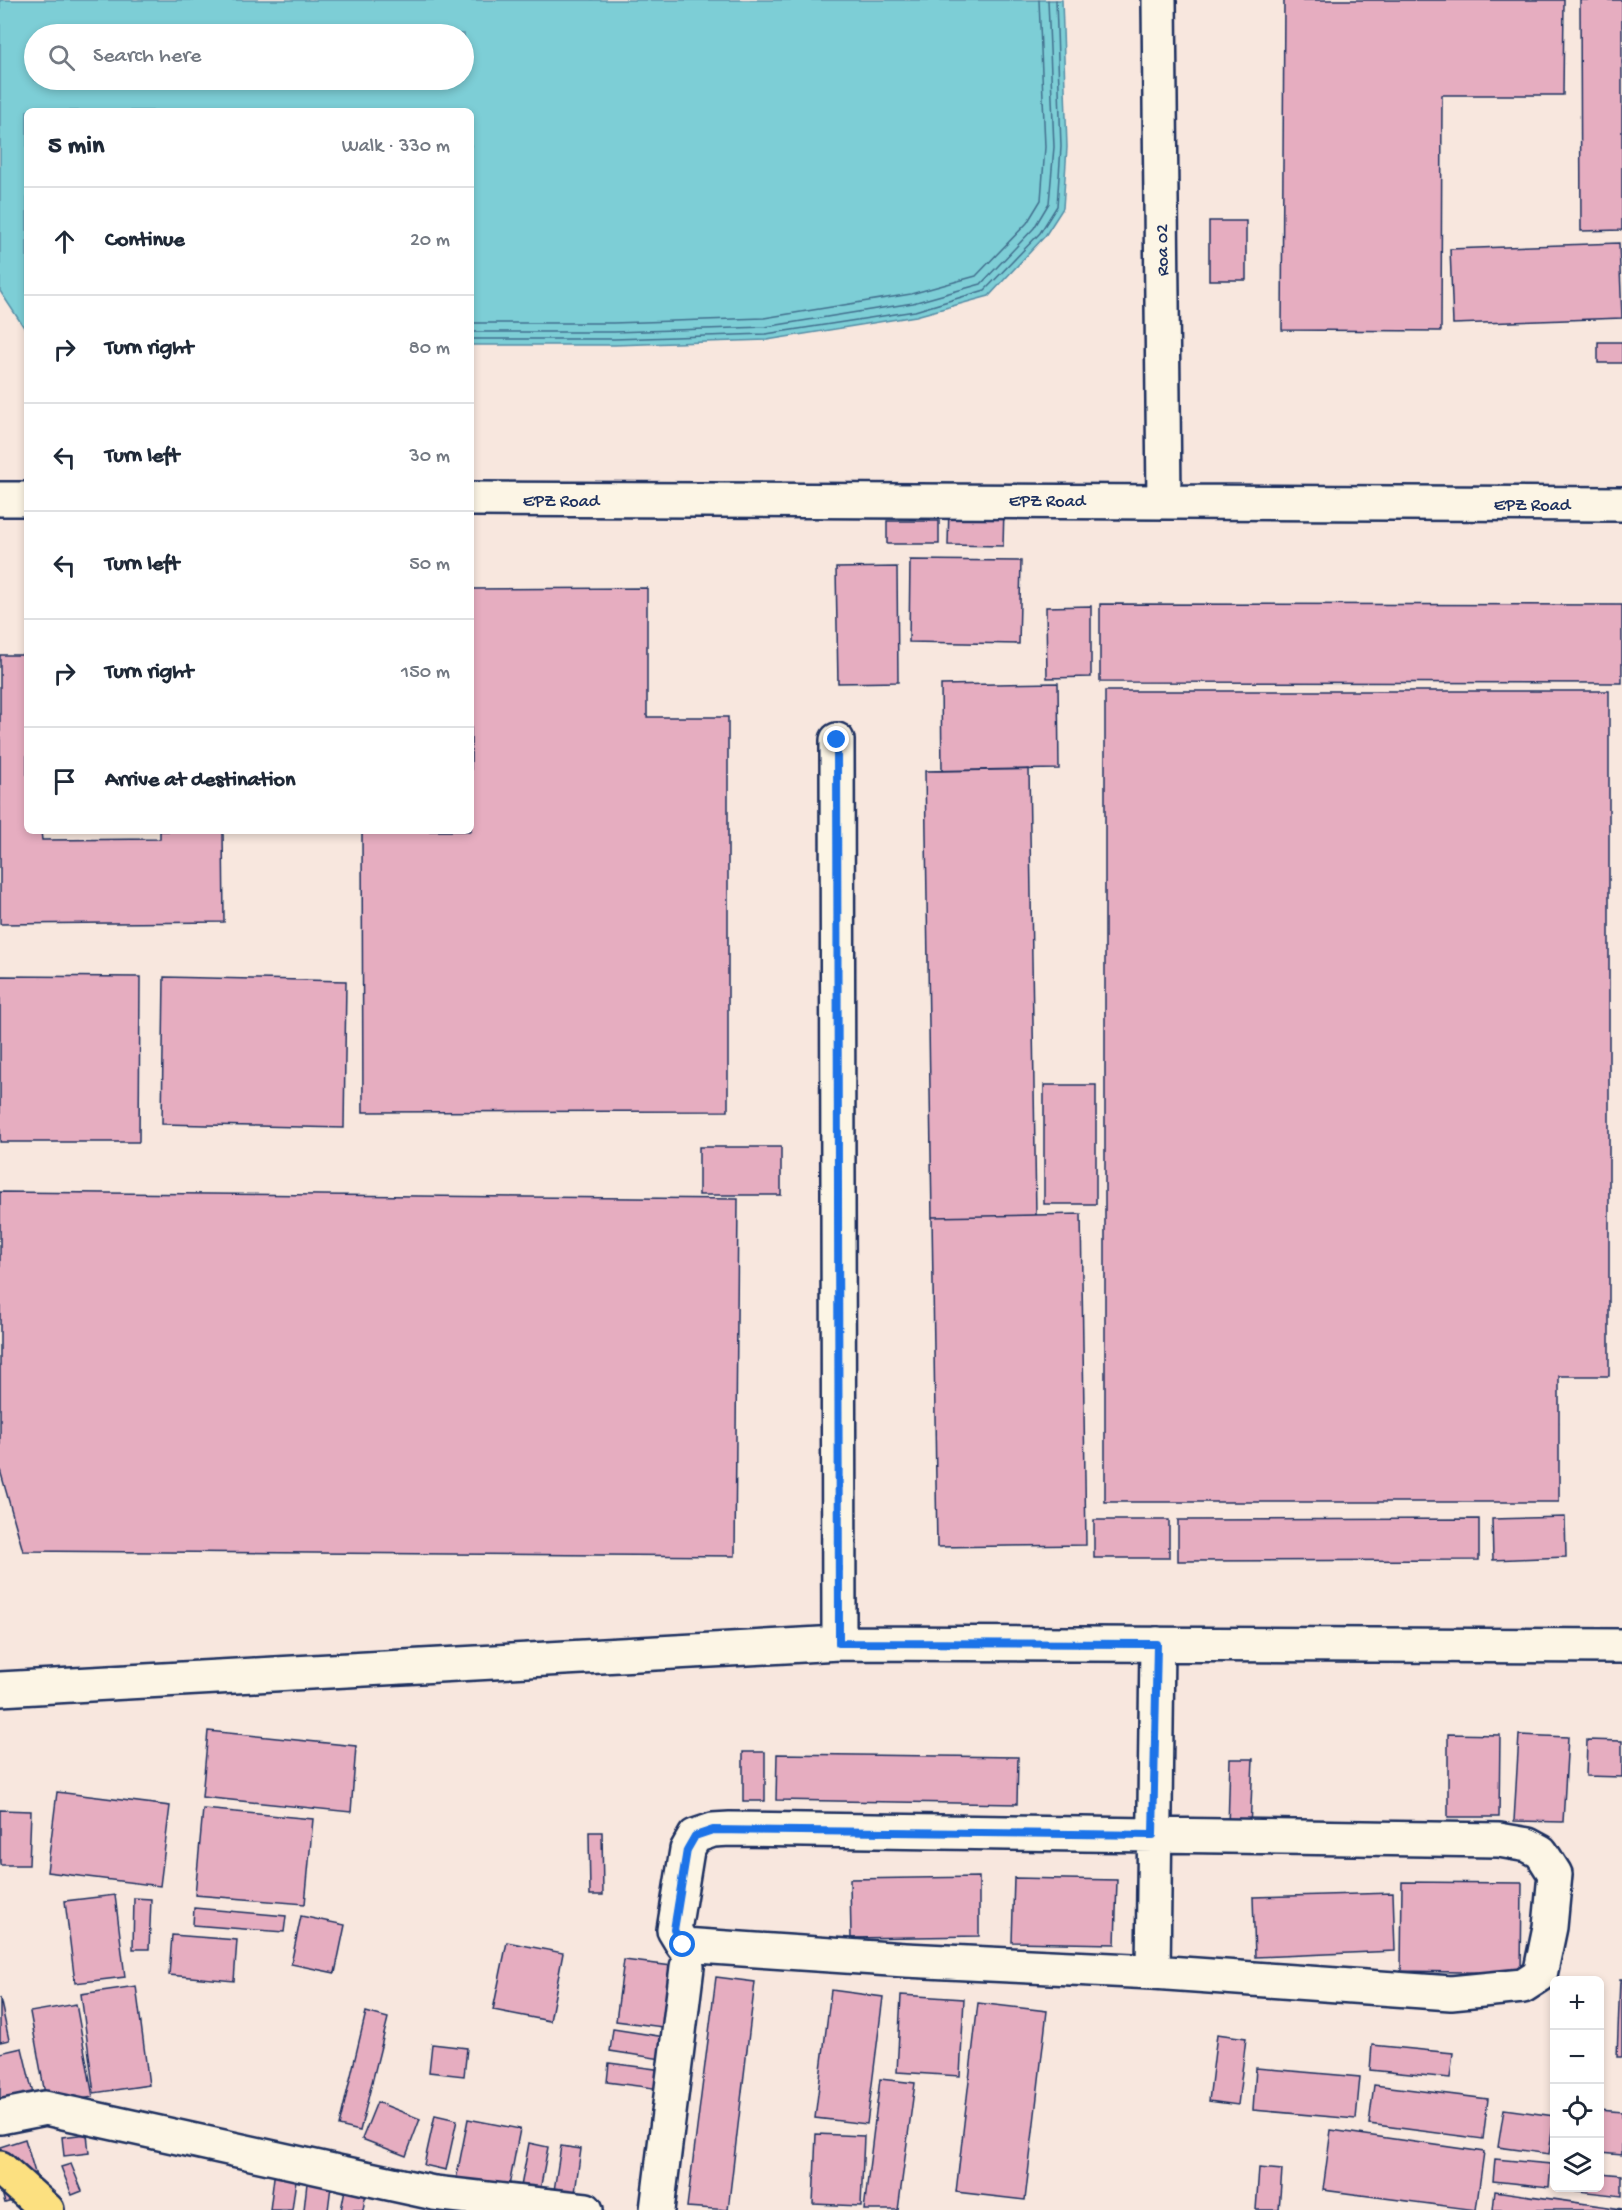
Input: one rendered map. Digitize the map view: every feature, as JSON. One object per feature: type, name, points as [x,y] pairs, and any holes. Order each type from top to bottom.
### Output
[{"type":"main road","points":[[0,2168],[47,2210]]},
{"type":"street","name":"Roa 02","points":[[1159,0],[1164,501]]},
{"type":"street","points":[[0,499],[24,499]]},
{"type":"street","name":"EPZ Road","points":[[474,500],[1622,504]]},
{"type":"street","points":[[837,740],[839,1643]]},
{"type":"street","points":[[0,1689],[839,1643],[1622,1646]]},
{"type":"street","points":[[1153,1972],[1157,1644]]},
{"type":"street","points":[[713,1830],[1153,1835],[1499,1840],[1528,1845],[1541,1852],[1554,1874],[1550,1927],[1540,1975],[1523,1986],[1451,1993],[1153,1972],[905,1960],[683,1945],[674,1930],[687,1850],[695,1836],[713,1830]]},
{"type":"street","points":[[657,2210],[687,1967]]},
{"type":"street","points":[[0,2116],[45,2108],[391,2197],[434,2193],[586,2210]]},
{"type":"water","points":[[0,0],[1062,0],[1067,147],[1063,208],[1045,236],[989,296],[916,316],[767,340],[614,345],[474,345],[474,108],[24,108],[24,327],[0,291]]},
{"type":"building","points":[[1284,0],[1564,0],[1563,95],[1442,95],[1441,331],[1282,330]]},
{"type":"building","points":[[1580,0],[1622,0],[1622,230],[1581,231]]},
{"type":"building","points":[[1209,221],[1246,221],[1246,280],[1209,280]]},
{"type":"building","points":[[1619,243],[1622,318],[1453,324],[1450,249]]},
{"type":"building","points":[[1598,342],[1622,342],[1622,363],[1598,363]]},
{"type":"building","points":[[949,507],[1004,508],[1003,546],[948,545]]},
{"type":"building","points":[[887,521],[939,521],[939,544],[887,544]]},
{"type":"building","points":[[910,560],[1021,561],[1019,644],[909,642]]},
{"type":"building","points":[[897,567],[898,682],[838,683],[836,568]]},
{"type":"building","points":[[647,588],[647,717],[728,717],[728,1111],[363,1112],[362,834],[474,834],[474,589]]},
{"type":"building","points":[[1100,604],[1622,605],[1622,683],[1100,682]]},
{"type":"building","points":[[1091,606],[1091,677],[1047,678],[1046,607]]},
{"type":"building","points":[[0,655],[24,655],[24,834],[41,834],[42,840],[160,839],[160,834],[223,834],[224,922],[0,924]]},
{"type":"building","points":[[1058,683],[1059,769],[942,771],[941,685]]},
{"type":"building","points":[[1105,691],[1609,691],[1609,1376],[1559,1376],[1559,1502],[1105,1502]]},
{"type":"building","points":[[1029,769],[1036,1215],[932,1217],[925,771]]},
{"type":"building","points":[[0,976],[140,977],[139,1142],[0,1142]]},
{"type":"building","points":[[164,977],[346,981],[344,1128],[162,1124]]},
{"type":"building","points":[[1044,1085],[1096,1085],[1096,1204],[1044,1204]]},
{"type":"building","points":[[699,1147],[781,1147],[781,1195],[699,1195]]},
{"type":"building","points":[[0,1192],[738,1199],[735,1556],[23,1551],[0,1470]]},
{"type":"building","points":[[1081,1214],[1086,1545],[937,1547],[932,1217]]},
{"type":"building","points":[[1565,1517],[1566,1557],[1493,1560],[1492,1519]]},
{"type":"building","points":[[1479,1519],[1479,1560],[1178,1561],[1178,1520]]},
{"type":"building","points":[[1094,1520],[1169,1520],[1169,1558],[1094,1558]]},
{"type":"building","points":[[208,1731],[356,1746],[351,1812],[202,1797]]},
{"type":"building","points":[[1448,1734],[1500,1735],[1499,1817],[1448,1817]]},
{"type":"building","points":[[1519,1735],[1568,1737],[1563,1822],[1514,1821]]},
{"type":"building","points":[[1587,1740],[1622,1741],[1622,1777],[1586,1776]]},
{"type":"building","points":[[743,1752],[765,1752],[765,1801],[743,1801]]},
{"type":"building","points":[[777,1754],[1018,1757],[1017,1804],[776,1800]]},
{"type":"building","points":[[1230,1759],[1253,1759],[1250,1829],[1228,1828]]},
{"type":"building","points":[[57,1792],[170,1806],[160,1886],[47,1872]]},
{"type":"building","points":[[203,1809],[313,1819],[305,1904],[195,1895]]},
{"type":"building","points":[[0,1810],[31,1811],[29,1865],[0,1865]]},
{"type":"building","points":[[589,1832],[602,1832],[603,1895],[590,1895]]},
{"type":"building","points":[[979,1877],[979,1936],[851,1938],[850,1879]]},
{"type":"building","points":[[1014,1878],[1117,1880],[1115,1944],[1012,1942]]},
{"type":"building","points":[[1402,1882],[1522,1883],[1521,1973],[1401,1971]]},
{"type":"building","points":[[1393,1893],[1395,1951],[1255,1957],[1253,1897]]},
{"type":"building","points":[[115,1895],[125,1977],[75,1983],[65,1901]]},
{"type":"building","points":[[134,1898],[151,1899],[149,1949],[133,1949]]},
{"type":"building","points":[[194,1908],[286,1916],[284,1932],[193,1925]]},
{"type":"building","points":[[301,1916],[345,1925],[335,1973],[291,1964]]},
{"type":"building","points":[[172,1935],[237,1940],[234,1981],[169,1975]]},
{"type":"building","points":[[507,1942],[563,1953],[550,2021],[493,2010]]},
{"type":"building","points":[[624,1960],[680,1967],[671,2028],[616,2021]]},
{"type":"building","points":[[716,1977],[755,1982],[728,2210],[687,2207]]},
{"type":"building","points":[[1620,1979],[1622,1979],[1622,2057],[1617,2057]]},
{"type":"building","points":[[136,1986],[149,2085],[94,2093],[81,1994]]},
{"type":"building","points":[[831,1990],[883,1997],[867,2124],[815,2118]]},
{"type":"building","points":[[901,1995],[964,1999],[960,2076],[897,2072]]},
{"type":"building","points":[[0,1998],[9,2040],[0,2042]]},
{"type":"building","points":[[978,2003],[1047,2011],[1025,2200],[956,2192]]},
{"type":"building","points":[[76,2004],[93,2097],[47,2105],[30,2012]]},
{"type":"building","points":[[366,2012],[388,2018],[360,2131],[339,2126]]},
{"type":"building","points":[[613,2029],[671,2038],[668,2060],[610,2051]]},
{"type":"building","points":[[1217,2034],[1246,2038],[1238,2105],[1209,2101]]},
{"type":"building","points":[[432,2044],[467,2048],[464,2076],[429,2072]]},
{"type":"building","points":[[1372,2045],[1453,2053],[1450,2078],[1370,2070]]},
{"type":"building","points":[[22,2048],[35,2102],[0,2110],[0,2053]]},
{"type":"building","points":[[609,2063],[663,2070],[661,2089],[607,2082]]},
{"type":"building","points":[[1256,2068],[1360,2077],[1356,2119],[1253,2110]]},
{"type":"building","points":[[880,2079],[915,2083],[898,2210],[864,2210]]},
{"type":"building","points":[[1374,2085],[1488,2099],[1483,2139],[1369,2124]]},
{"type":"building","points":[[377,2102],[420,2119],[406,2156],[362,2139]]},
{"type":"building","points":[[1504,2109],[1550,2115],[1549,2154],[1498,2147]]},
{"type":"building","points":[[1604,2110],[1622,2112],[1622,2155],[1604,2153]]},
{"type":"building","points":[[435,2115],[457,2120],[446,2170],[424,2165]]},
{"type":"building","points":[[468,2119],[520,2129],[508,2191],[456,2180]]},
{"type":"building","points":[[1331,2130],[1484,2152],[1476,2210],[1323,2190]]},
{"type":"building","points":[[87,2134],[89,2153],[64,2156],[62,2137]]},
{"type":"building","points":[[816,2134],[864,2136],[861,2206],[813,2204]]},
{"type":"building","points":[[25,2139],[41,2193],[5,2203],[0,2186],[0,2147]]},
{"type":"building","points":[[529,2143],[548,2147],[539,2196],[520,2192]]},
{"type":"building","points":[[561,2146],[581,2149],[574,2200],[553,2197]]},
{"type":"building","points":[[1495,2159],[1550,2164],[1549,2187],[1493,2181]]},
{"type":"building","points":[[71,2164],[82,2191],[72,2195],[61,2167]]},
{"type":"building","points":[[1259,2168],[1282,2170],[1279,2210],[1256,2210]]},
{"type":"building","points":[[275,2169],[297,2172],[292,2210],[270,2210]]},
{"type":"building","points":[[1604,2173],[1622,2175],[1622,2196],[1587,2192],[1604,2192]]},
{"type":"building","points":[[307,2183],[331,2186],[328,2210],[304,2210]]},
{"type":"building","points":[[346,2184],[367,2187],[363,2210],[341,2210]]},
{"type":"building","points":[[1495,2191],[1622,2209],[1622,2210],[1493,2210]]},
{"type":"route","points":[[683,1945],[677,1939],[674,1930],[687,1850],[695,1836],[713,1830],[1153,1835],[1157,1644],[839,1643],[837,740]]}]
